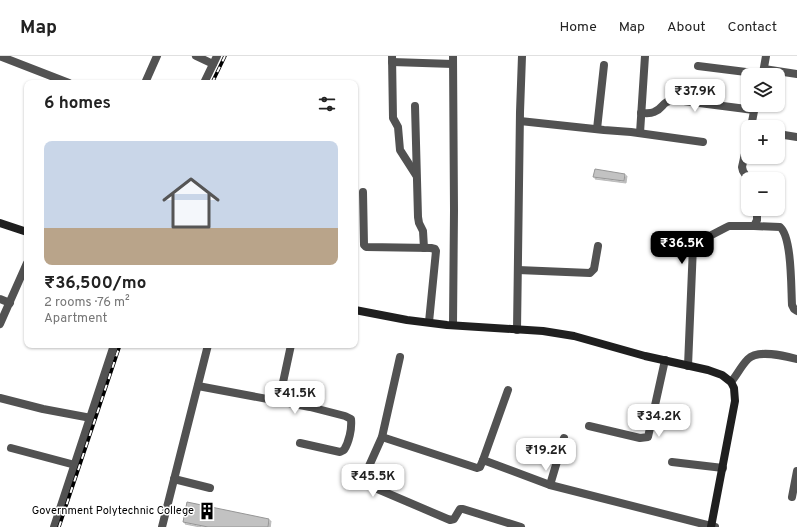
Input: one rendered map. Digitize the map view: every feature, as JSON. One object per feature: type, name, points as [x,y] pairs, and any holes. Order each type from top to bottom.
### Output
[{"type":"main road","points":[[0,223],[24,231]]},
{"type":"main road","points":[[358,311],[407,320],[452,325],[543,331],[574,336],[708,370],[722,375],[731,382],[734,388],[735,401],[712,527]]},
{"type":"street","points":[[146,80],[157,56]]},
{"type":"street","points":[[196,56],[213,64]]},
{"type":"street","points":[[205,80],[217,56]]},
{"type":"street","points":[[517,330],[522,56]]},
{"type":"street","points":[[640,133],[645,56]]},
{"type":"street","points":[[764,68],[766,56]]},
{"type":"street","points":[[1,58],[61,80]]},
{"type":"street","points":[[418,179],[400,150],[398,128],[393,118],[392,59],[453,60],[454,218],[452,325]]},
{"type":"street","points":[[597,129],[604,65]]},
{"type":"street","points":[[698,66],[741,71]]},
{"type":"street","points":[[785,74],[797,74]]},
{"type":"street","points":[[641,113],[655,112],[664,103],[676,100],[741,106]]},
{"type":"street","points":[[415,106],[418,217],[423,231],[424,248]]},
{"type":"street","points":[[520,120],[640,133],[703,142]]},
{"type":"street","points":[[785,135],[797,137]]},
{"type":"street","points":[[362,192],[364,245],[366,247],[435,249],[429,322]]},
{"type":"street","points":[[754,226],[756,216]]},
{"type":"street","points":[[688,366],[693,246],[725,228],[754,226],[780,227],[784,231],[787,238],[790,257],[792,305],[797,311]]},
{"type":"street","points":[[518,270],[590,273],[594,269],[598,246]]},
{"type":"street","points":[[0,324],[24,270]]},
{"type":"street","points":[[0,299],[10,303]]},
{"type":"street","points":[[54,527],[113,348]]},
{"type":"street","points":[[162,527],[207,348]]},
{"type":"street","points":[[279,401],[290,348]]},
{"type":"street","points":[[731,382],[748,358],[753,355],[769,354],[797,359]]},
{"type":"street","points":[[400,357],[382,437],[366,475],[366,483],[368,486],[449,524],[460,510],[464,509],[521,527]]},
{"type":"street","points":[[589,426],[640,438],[648,437],[665,360]]},
{"type":"street","points":[[198,386],[279,401],[345,416],[351,419],[352,425],[347,446],[340,452],[300,443]]},
{"type":"street","points":[[382,437],[477,468],[480,467],[508,390]]},
{"type":"street","points":[[0,398],[43,409],[90,418]]},
{"type":"street","points":[[550,485],[564,438]]},
{"type":"street","points":[[11,448],[75,465]]},
{"type":"street","points":[[483,460],[550,485],[712,527]]},
{"type":"street","points":[[672,462],[723,468]]},
{"type":"street","points":[[792,497],[797,471]]},
{"type":"street","points":[[174,479],[210,488]]},
{"type":"building","points":[[595,169],[625,174],[624,181],[593,177]]},
{"type":"building","name":"Government Polytechnic College","points":[[187,502],[269,519],[268,527],[208,527],[183,522]]},
{"type":"railway","points":[[213,80],[225,56]]},
{"type":"railway","points":[[59,527],[119,348]]},
{"type":"place","name":"Government Polytechnic College","points":[[207,511]]}]
